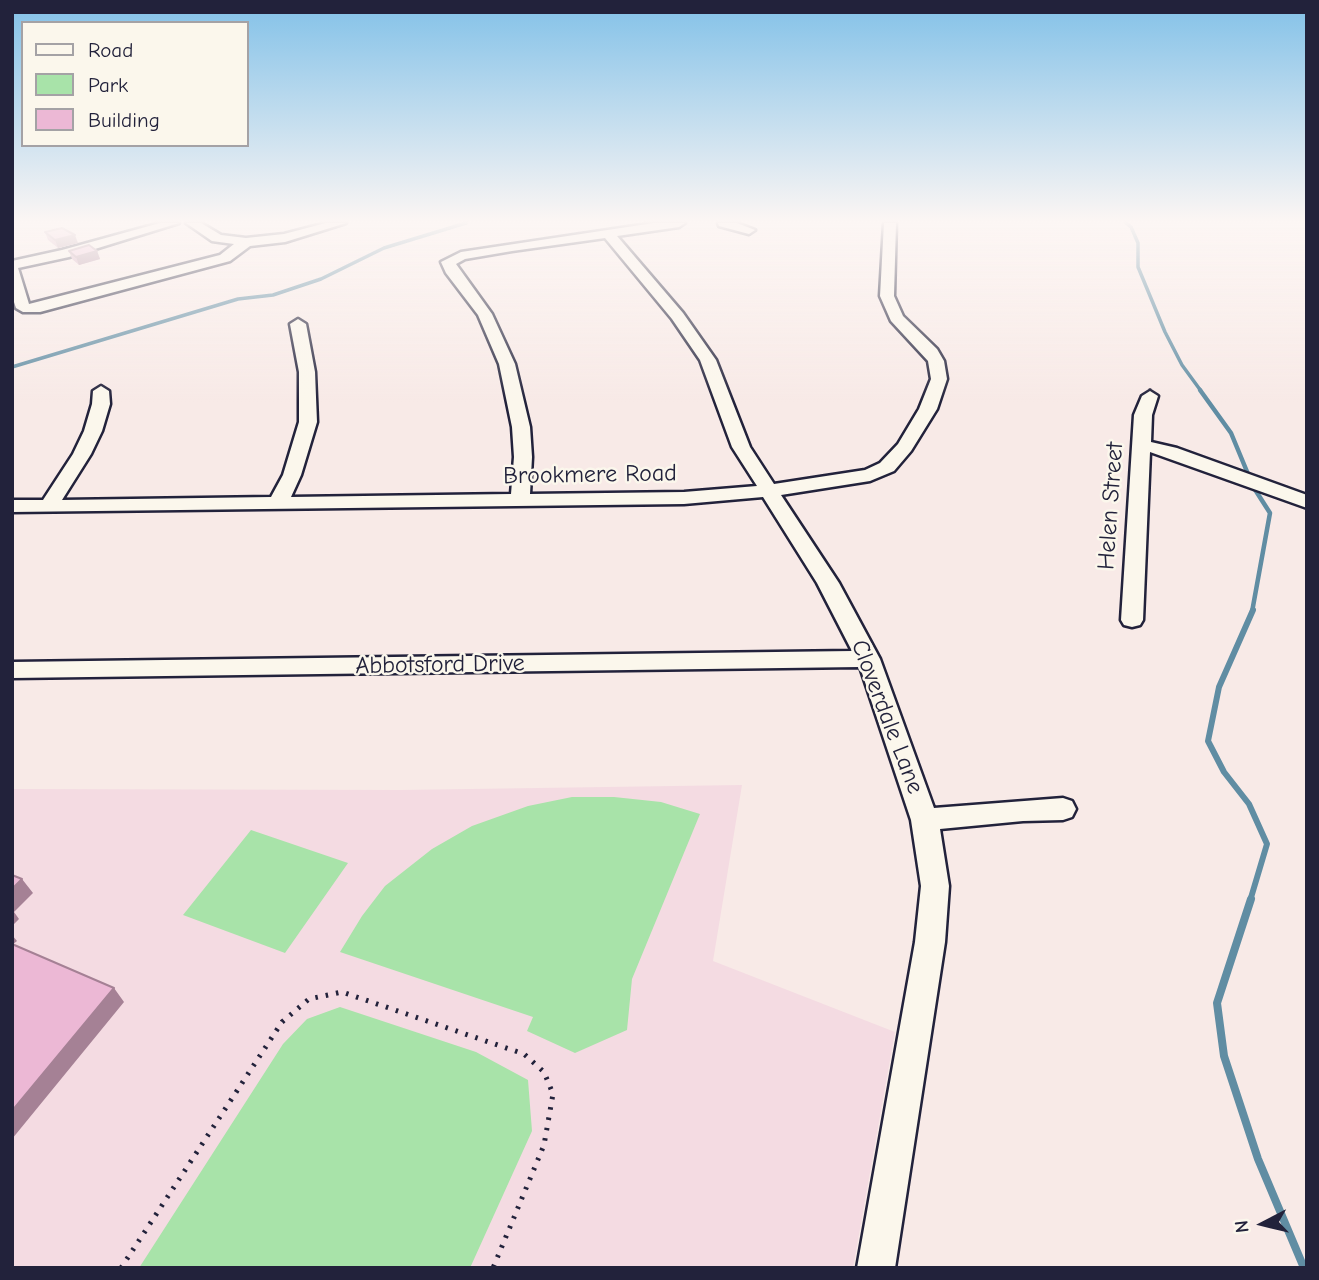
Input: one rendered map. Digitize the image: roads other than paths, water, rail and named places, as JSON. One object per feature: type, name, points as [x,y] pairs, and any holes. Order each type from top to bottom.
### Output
[{"type":"street","points":[[16,283],[23,308],[35,309],[133,283]]},
{"type":"street","points":[[461,283],[485,314],[507,365],[521,427],[523,457],[520,501]]},
{"type":"street","name":"Cloverdale Lane","points":[[649,283],[700,344],[718,381],[741,447],[828,583],[868,659],[883,695],[925,820],[935,886],[929,942],[876,1268]]},
{"type":"street","name":"Brookmere Road","points":[[12,506],[684,498],[768,491],[860,477],[882,471],[905,447],[928,410],[937,387],[938,369],[930,352],[904,327],[891,307],[886,283]]},
{"type":"street","points":[[278,503],[292,475],[307,422],[307,372],[298,324]]},
{"type":"street","points":[[49,505],[82,454],[98,413],[101,391]]},
{"type":"street","name":"Helen Street","points":[[1132,620],[1143,415],[1150,396]]},
{"type":"street","points":[[1142,445],[1171,452],[1307,502]]},
{"type":"street","name":"Abbotsford Drive","points":[[12,670],[868,659]]},
{"type":"street","points":[[925,820],[1024,810],[1063,809]]},
{"type":"waterway","points":[[12,367],[238,299],[273,295],[310,283]]},
{"type":"waterway","points":[[1145,283],[1182,365],[1201,391]]},
{"type":"waterway","points":[[1200,390],[1231,433],[1248,474]]},
{"type":"waterway","points":[[1252,612],[1270,513],[1254,488]]},
{"type":"waterway","points":[[1250,901],[1267,844],[1249,804],[1224,772],[1208,741],[1219,687],[1253,610]]},
{"type":"waterway","points":[[1251,899],[1217,1003],[1224,1056],[1258,1159],[1304,1268]]}]
